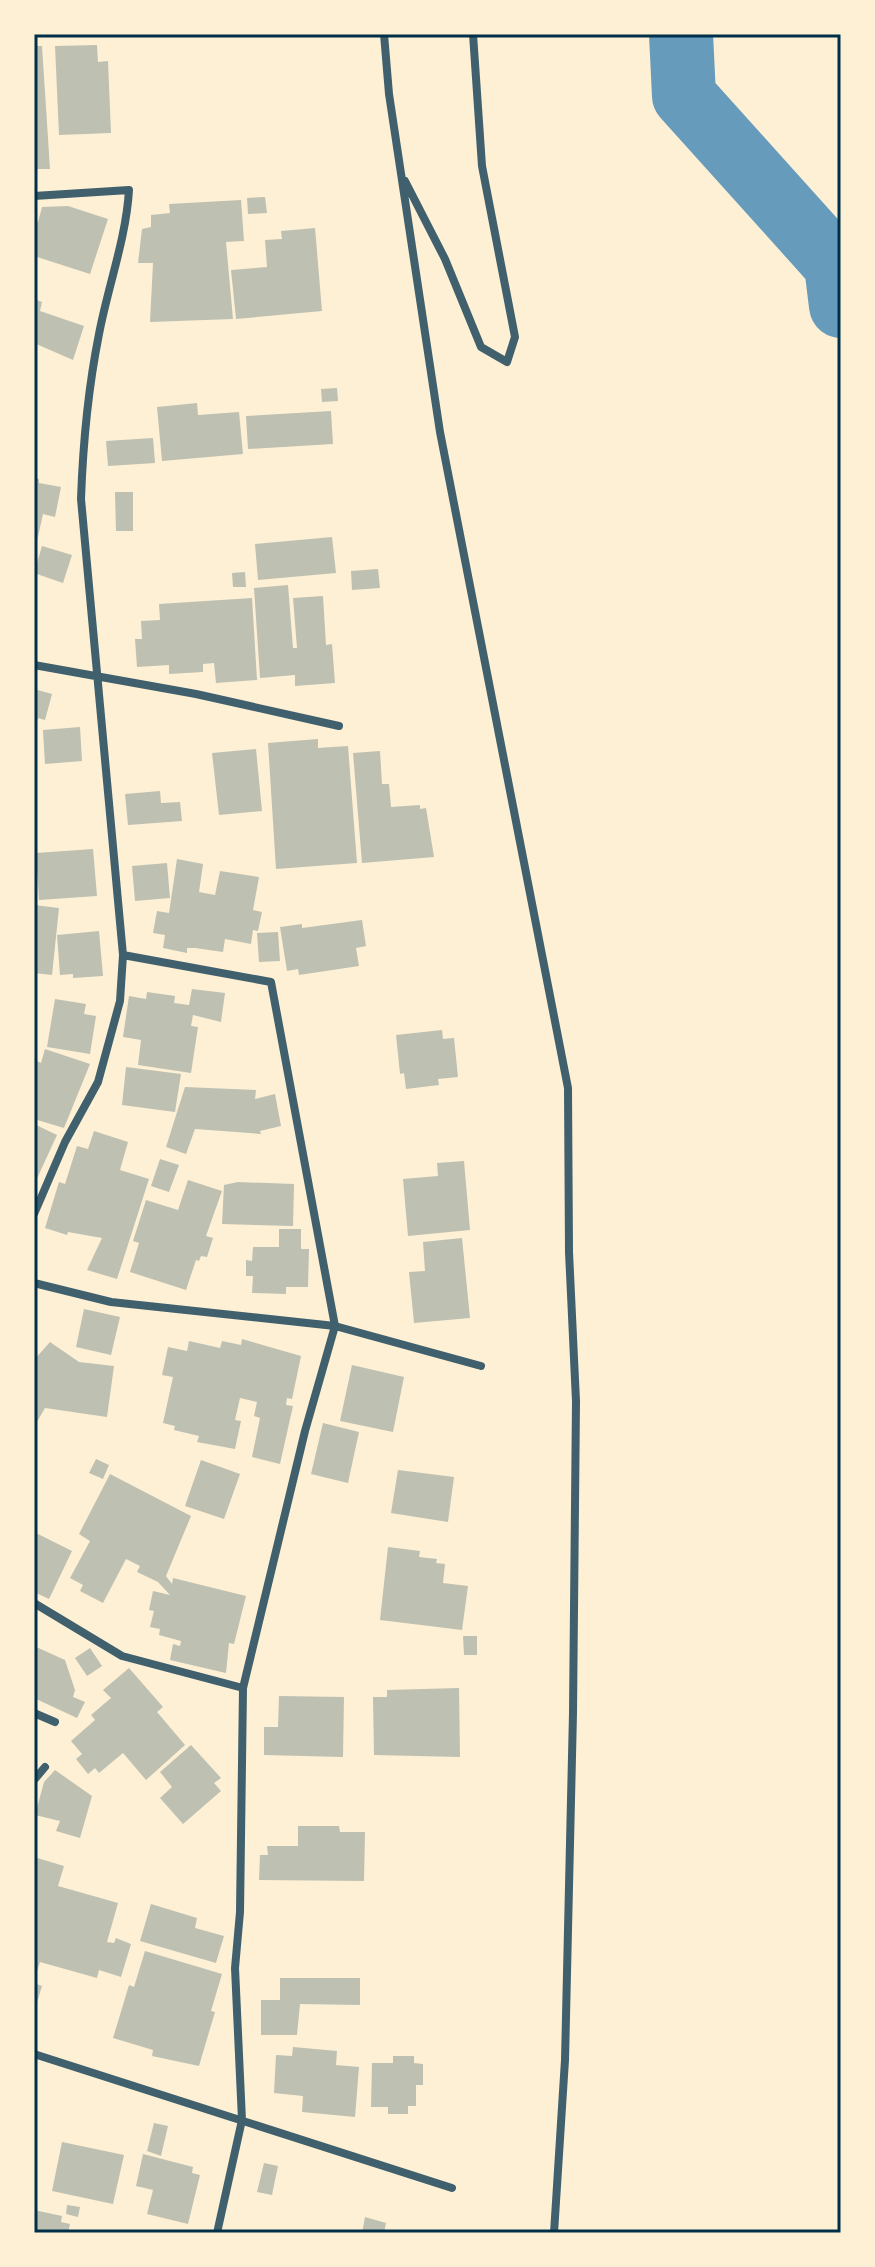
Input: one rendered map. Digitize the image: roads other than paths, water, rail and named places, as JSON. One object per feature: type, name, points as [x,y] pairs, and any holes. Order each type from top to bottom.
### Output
[{"type":"street","points":[[384,34],[389,94],[440,432],[568,1088],[569,1252],[576,1401],[574,1682],[565,2060],[554,2233]]},
{"type":"street","points":[[402,173],[445,259],[481,347],[507,362],[515,337],[482,166],[473,34]]},
{"type":"street","points":[[34,196],[129,190],[127,217],[99,332],[84,426],[81,499],[123,955],[120,1001],[98,1082],[65,1142],[34,1214]]},
{"type":"street","points":[[34,665],[196,694],[339,726]]},
{"type":"street","points":[[123,955],[271,982],[335,1326],[305,1431],[243,1688],[235,1968],[242,2120],[217,2233]]},
{"type":"street","points":[[34,1283],[111,1302],[335,1326],[481,1366]]},
{"type":"street","points":[[34,1603],[122,1656],[243,1688]]},
{"type":"street","points":[[34,1713],[55,1722]]},
{"type":"street","points":[[34,1780],[45,1767]]},
{"type":"street","points":[[34,2054],[452,2188]]},
{"type":"waterway","points":[[681,34],[684,96],[836,265],[841,306]]}]
